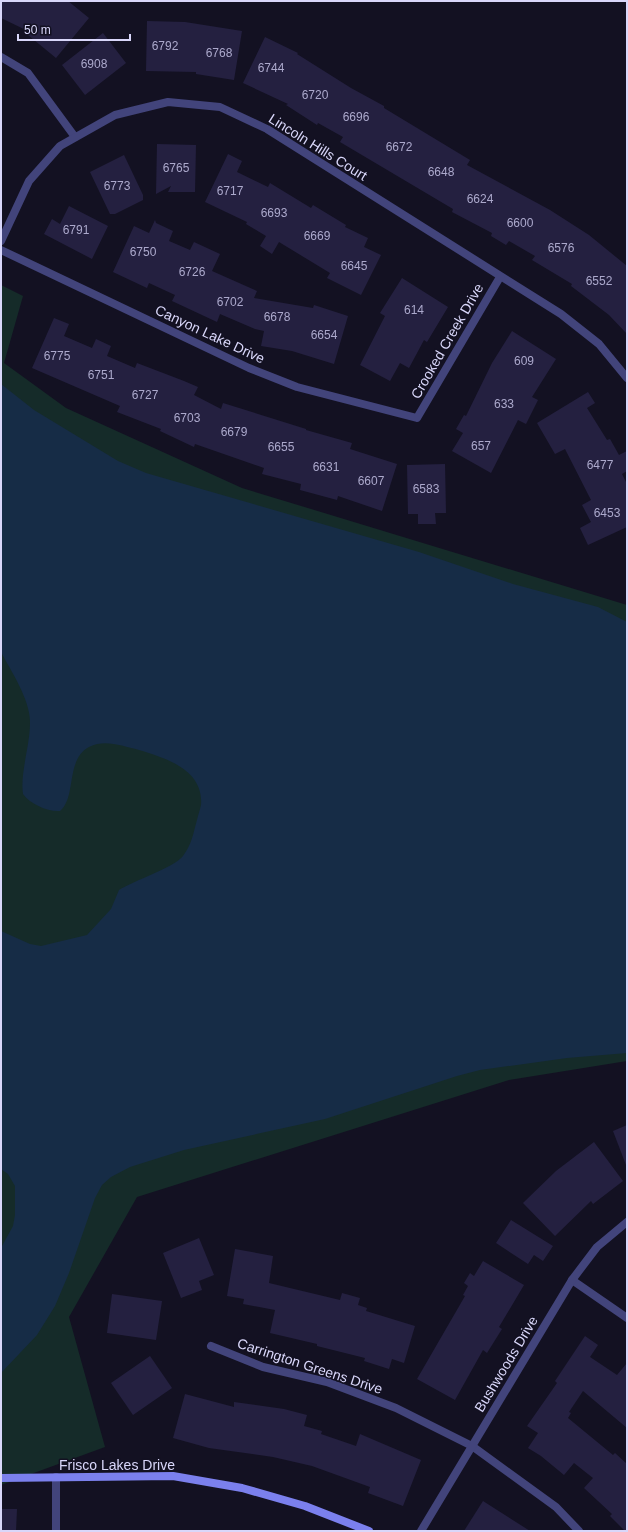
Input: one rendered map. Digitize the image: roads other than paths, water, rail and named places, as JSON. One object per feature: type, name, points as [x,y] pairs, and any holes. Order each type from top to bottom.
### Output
[{"type":"street","points":[[1,57],[28,74],[75,138]]},
{"type":"street","name":"Lincoln Hills Court","points":[[1,241],[29,181],[60,146],[115,115],[168,102],[220,107],[267,129],[500,277],[562,314],[599,344],[627,378]]},
{"type":"street","name":"Canyon Lake Drive","points":[[1,250],[249,368],[297,387],[417,418]]},
{"type":"street","name":"Crooked Creek Drive","points":[[417,418],[500,277]]},
{"type":"street","name":"Bushwoods Drive","points":[[422,1531],[572,1280],[597,1247],[627,1222]]},
{"type":"street","points":[[572,1280],[627,1318]]},
{"type":"street","name":"Carrington Greens Drive","points":[[211,1346],[263,1367],[327,1382],[389,1406],[472,1446],[556,1507],[579,1531]]},
{"type":"street","name":"Frisco Lakes Drive","points":[[1,1478],[173,1476],[242,1488],[305,1506],[369,1531]]},
{"type":"street","points":[[56,1477],[56,1531]]},
{"type":"water","points":[[1,384],[34,410],[118,461],[146,473],[419,552],[513,584],[598,607],[627,622],[627,1053],[567,1058],[480,1070],[457,1076],[325,1119],[184,1150],[130,1167],[111,1177],[102,1185],[95,1198],[69,1273],[55,1306],[37,1335],[1,1373],[1,1248],[13,1226],[15,1215],[15,1186],[8,1174],[1,1169],[1,931],[30,944],[41,946],[87,935],[111,909],[119,890],[172,865],[183,856],[192,839],[201,805],[200,793],[196,783],[190,774],[181,767],[150,753],[107,743],[89,747],[82,753],[74,769],[65,805],[60,811],[40,807],[26,798],[23,794],[23,777],[30,732],[29,714],[20,686],[1,652]]}]
